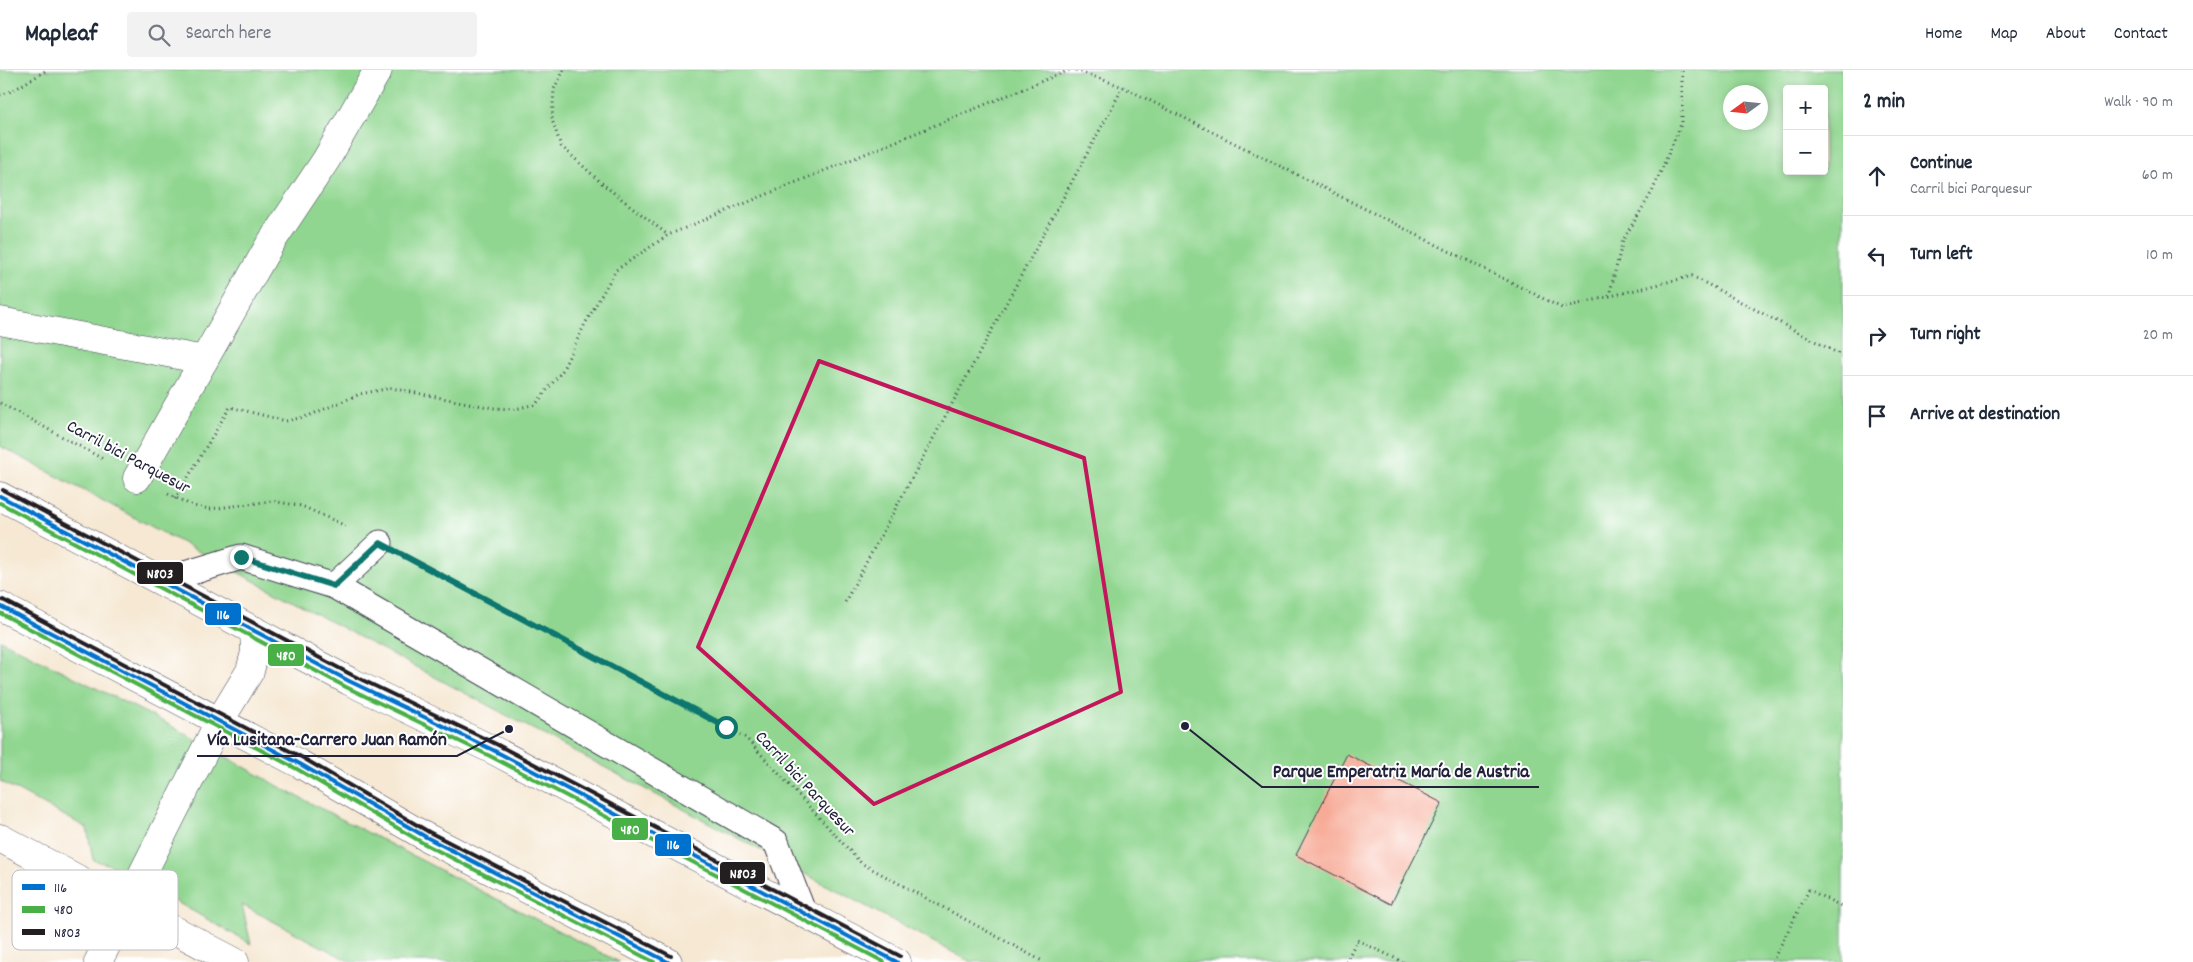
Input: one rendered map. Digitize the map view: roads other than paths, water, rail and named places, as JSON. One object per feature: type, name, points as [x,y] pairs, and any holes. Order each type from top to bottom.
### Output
[{"type":"main road","points":[[137,478],[270,244],[326,160],[378,70]]},
{"type":"main road","points":[[0,321],[204,360]]},
{"type":"main road","points":[[0,496],[349,681],[493,750],[897,962]]},
{"type":"main road","points":[[0,606],[300,764],[426,837],[668,962]]},
{"type":"main road","points":[[144,870],[220,722],[250,671],[255,652],[254,630]]},
{"type":"main road","points":[[0,838],[61,870]]},
{"type":"main road","points":[[178,932],[235,962]]},
{"type":"main road","points":[[98,962],[104,950]]},
{"type":"lane","points":[[334,586],[380,543]]},
{"type":"lane","points":[[162,582],[241,557],[334,586],[776,842],[804,914]]},
{"type":"place","name":"Parque Emperatriz María de Austria","points":[[1185,726]]},
{"type":"place","name":"Vía Lusitana-Carrero Juan Ramón","points":[[509,729]]}]
